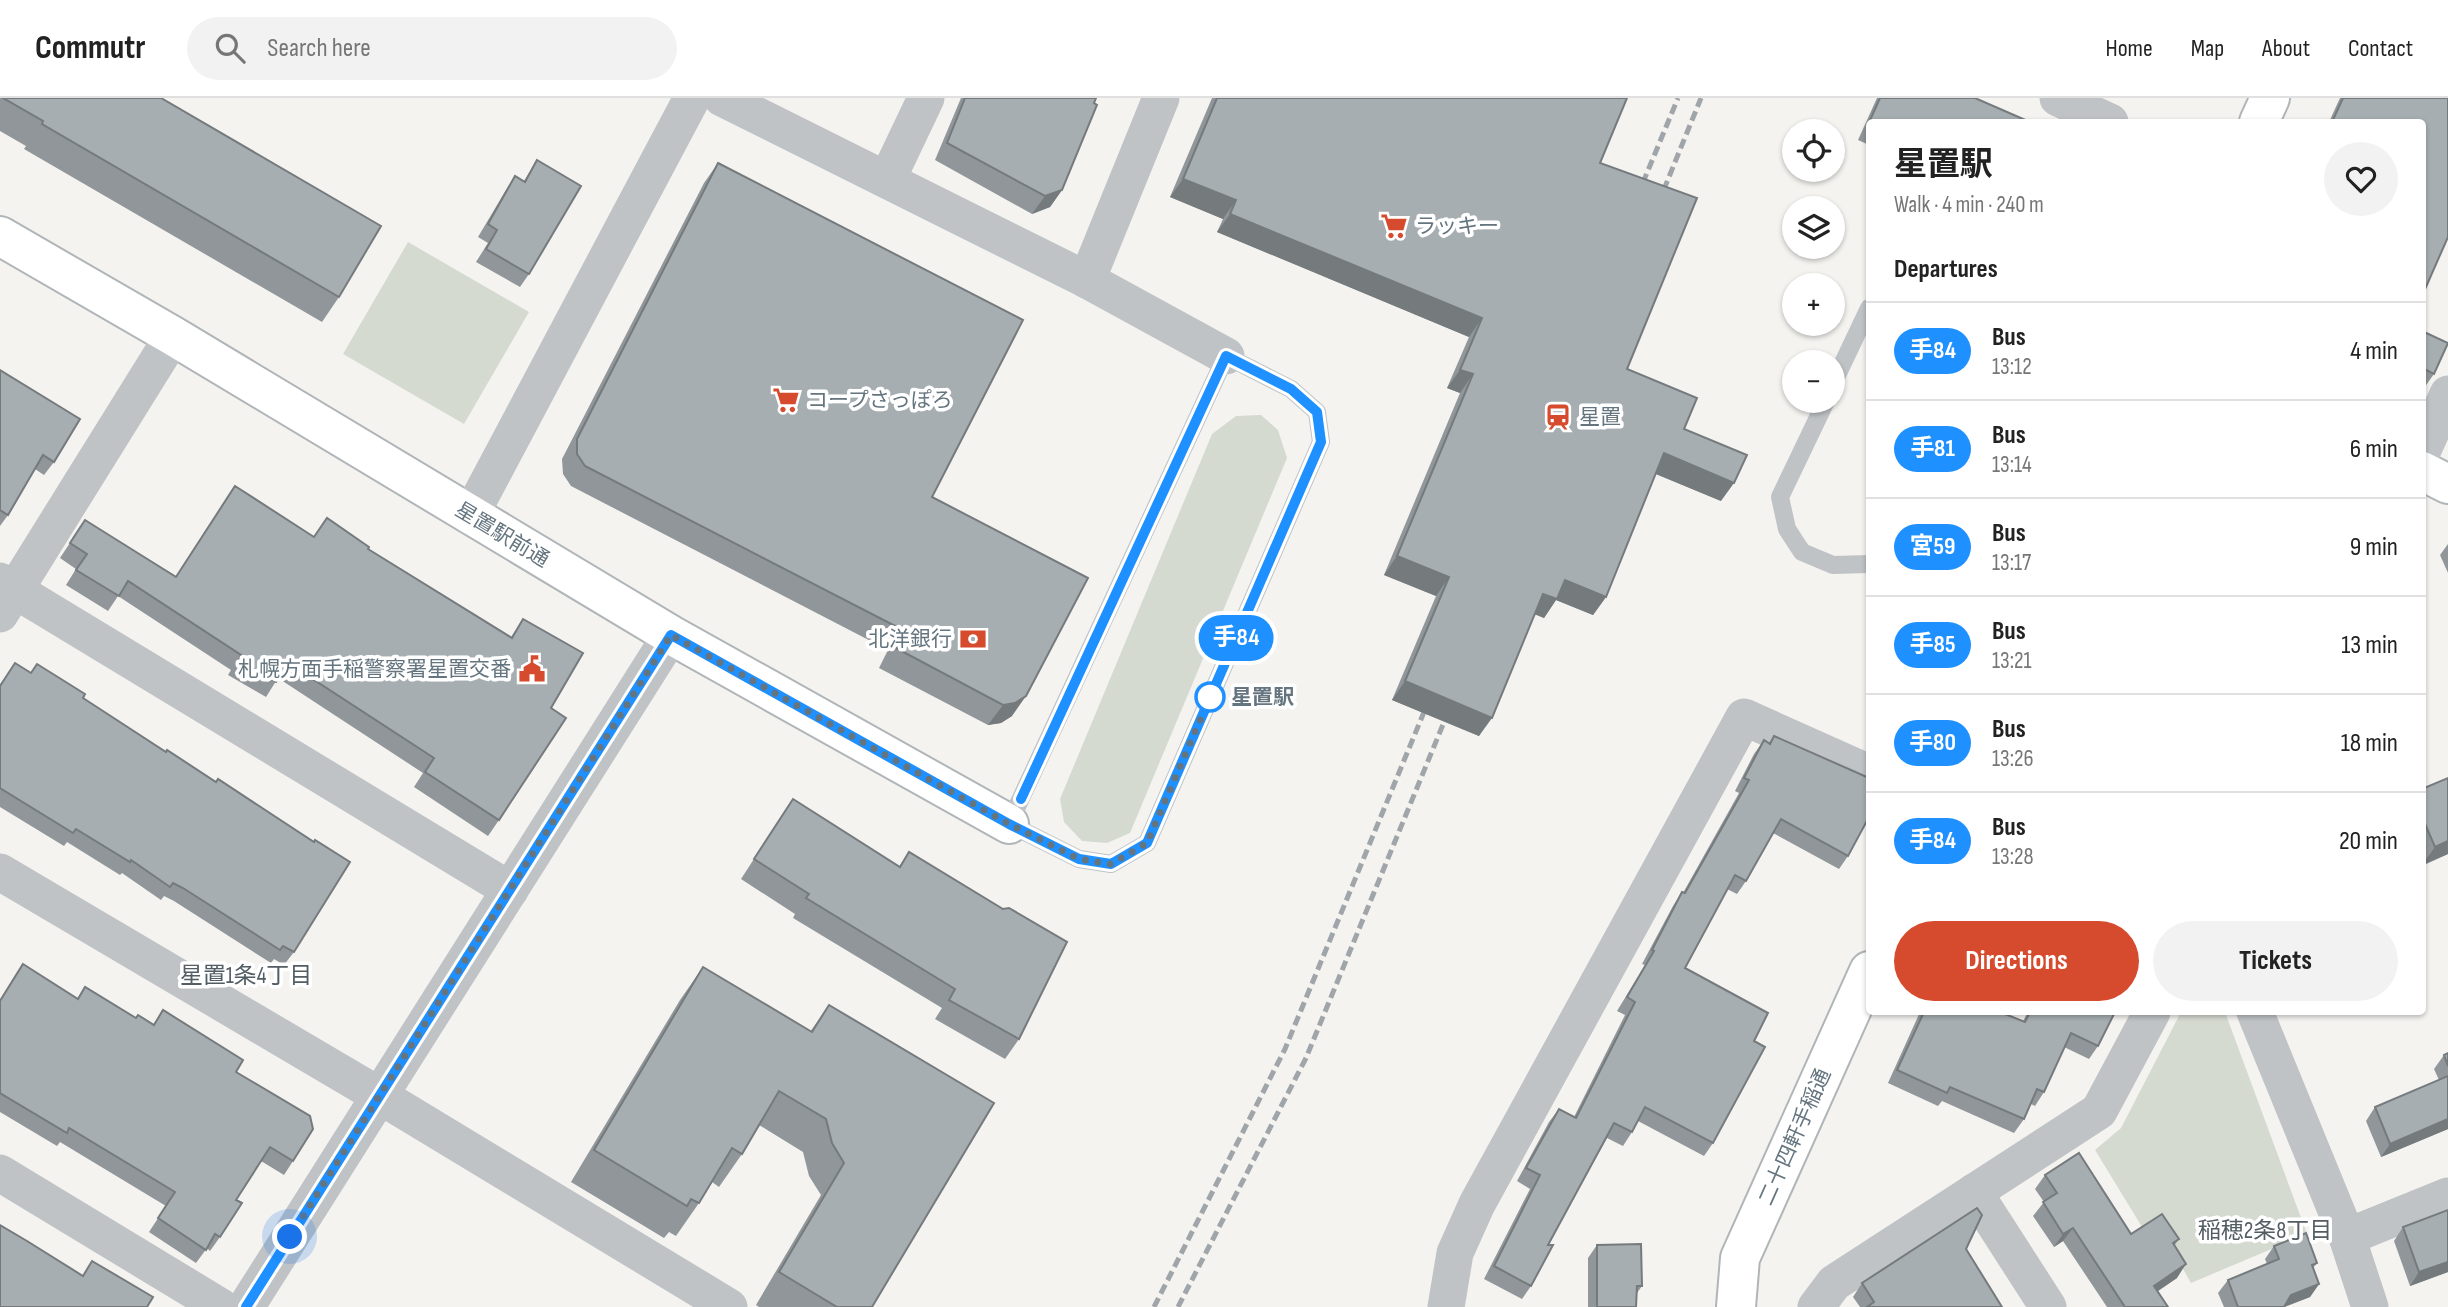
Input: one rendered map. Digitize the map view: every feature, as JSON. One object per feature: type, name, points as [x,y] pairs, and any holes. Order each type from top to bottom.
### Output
[{"type":"street","points":[[470,516],[692,98]]},
{"type":"street","points":[[722,98],[1087,280],[1226,356]]},
{"type":"street","points":[[887,180],[926,98]]},
{"type":"street","points":[[1087,280],[1161,98]]},
{"type":"street","points":[[2058,98],[2104,119]]},
{"type":"street","points":[[2260,119],[2270,98]]},
{"type":"street","name":"星置駅前通","points":[[0,236],[671,635],[1009,824]]},
{"type":"street","points":[[173,337],[5,595],[510,890]]},
{"type":"street","points":[[2426,443],[2448,394]]},
{"type":"street","points":[[2426,473],[2448,484]]},
{"type":"street","points":[[246,1307],[671,635]]},
{"type":"street","points":[[1446,1307],[1455,1253],[1477,1204],[1744,717],[1866,772]]},
{"type":"street","points":[[0,872],[380,1096],[729,1307]]},
{"type":"street","name":"二十四軒手稲通","points":[[1736,1307],[1740,1258],[1866,978]]},
{"type":"street","points":[[1816,1307],[1834,1283],[2099,1111],[2150,1015]]},
{"type":"street","points":[[2256,1015],[2347,1237],[2370,1307]]},
{"type":"street","points":[[0,1173],[220,1307]]},
{"type":"street","points":[[1973,1192],[2048,1307]]},
{"type":"street","points":[[2347,1237],[2448,1196]]},
{"type":"lane","points":[[1845,359],[1866,314]]},
{"type":"lane","points":[[1226,356],[1291,389],[1317,412],[1321,442],[1147,843],[1111,864],[1079,859],[1009,824],[1226,356]]},
{"type":"lane","points":[[1819,413],[1780,497],[1787,529],[1802,552],[1833,565],[1866,564]]},
{"type":"shaded area","points":[[408,242],[529,312],[464,424],[343,354]]},
{"type":"shaded area","points":[[1261,415],[1278,430],[1287,458],[1130,833],[1107,843],[1082,841],[1064,822],[1060,799],[1212,434],[1236,416]]},
{"type":"shaded area","points":[[2179,1015],[2226,1015],[2307,1234],[2191,1283],[2156,1221],[2142,1227],[2095,1150],[2121,1128]]},
{"type":"building","points":[[3,98],[161,98],[381,226],[339,297],[42,124],[43,121]]},
{"type":"building","points":[[965,98],[1096,98],[1094,103],[1097,105],[1062,190],[1045,196],[947,143]]},
{"type":"building","points":[[1217,98],[1627,98],[1600,163],[1697,198],[1627,369],[1697,398],[1684,429],[1747,455],[1734,483],[1664,453],[1606,597],[1565,580],[1557,599],[1543,594],[1492,718],[1405,681],[1449,577],[1397,556],[1473,374],[1460,370],[1482,318],[1230,214],[1236,200],[1183,179]]},
{"type":"building","points":[[1880,98],[1975,98],[2023,119],[1870,119]]},
{"type":"building","points":[[2343,98],[2448,98],[2448,237],[2426,287],[2426,119],[2333,119]]},
{"type":"building","points":[[537,160],[581,186],[529,274],[486,249],[497,230],[488,224],[515,176],[525,182]]},
{"type":"building","name":"コープさっぽろ","points":[[718,163],[1023,320],[932,497],[1088,578],[1026,696],[1015,703],[1003,705],[894,647],[903,630],[585,466],[577,454],[577,439]]},
{"type":"building","points":[[2426,333],[2448,343],[2434,374],[2426,370]]},
{"type":"building","points":[[0,370],[80,419],[54,462],[43,455],[8,515],[0,510]]},
{"type":"building","points":[[235,486],[314,537],[327,518],[369,547],[368,549],[512,638],[523,619],[583,653],[551,708],[566,718],[499,820],[425,772],[434,758],[288,663],[276,682],[239,660],[241,655],[128,581],[119,596],[76,570],[87,554],[70,543],[85,520],[176,577]]},
{"type":"building","points":[[15,663],[31,673],[37,664],[85,694],[83,698],[166,752],[167,750],[216,782],[218,779],[314,842],[315,840],[350,862],[294,952],[283,946],[280,950],[183,888],[173,883],[170,887],[131,860],[130,862],[76,829],[73,833],[0,788],[0,686]]},
{"type":"building","points":[[1774,736],[1866,777],[1866,823],[1848,856],[1781,819],[1746,881],[1735,875],[1685,968],[1768,1013],[1754,1041],[1765,1047],[1713,1143],[1645,1107],[1632,1132],[1614,1123],[1548,1245],[1553,1245],[1531,1286],[1494,1266],[1540,1175],[1526,1168],[1559,1109],[1576,1118],[1635,1002],[1627,997],[1654,951],[1652,950],[1682,892],[1685,893],[1749,780],[1744,778],[1764,740],[1770,744]]},
{"type":"building","points":[[2448,778],[2448,841],[2435,847],[2426,826],[2426,787]]},
{"type":"building","points":[[793,799],[900,867],[909,852],[1003,909],[1009,908],[1067,942],[1019,1039],[949,1000],[955,989],[806,898],[809,894],[754,859]]},
{"type":"building","points":[[23,964],[78,999],[85,987],[136,1018],[138,1015],[154,1025],[163,1010],[243,1060],[236,1072],[310,1116],[313,1129],[293,1161],[270,1147],[236,1200],[242,1203],[220,1237],[215,1234],[206,1250],[158,1218],[175,1192],[69,1128],[67,1133],[0,1093],[0,1001]]},
{"type":"building","points":[[703,967],[812,1032],[829,1005],[994,1103],[872,1307],[837,1307],[779,1272],[844,1163],[832,1143],[826,1119],[779,1091],[742,1154],[732,1148],[699,1203],[691,1199],[687,1206],[594,1150]]},
{"type":"building","points":[[1923,1015],[2008,1015],[2025,1022],[2028,1015],[2114,1015],[2098,1046],[2071,1033],[2044,1092],[2037,1089],[2024,1119],[1950,1087],[1947,1093],[1897,1070]]},
{"type":"building","points":[[2448,1076],[2448,1119],[2390,1144],[2375,1107]]},
{"type":"building","points":[[2079,1153],[2131,1234],[2162,1214],[2179,1239],[2173,1243],[2186,1264],[2154,1286],[2168,1307],[2125,1307],[2073,1228],[2063,1234],[2043,1202],[2057,1193],[2045,1175]]},
{"type":"building","points":[[1977,1208],[1982,1215],[1966,1249],[2002,1307],[1867,1307],[1874,1302],[1862,1283]]},
{"type":"building","points":[[2448,1210],[2448,1262],[2419,1272],[2403,1227]]},
{"type":"building","points":[[0,1225],[83,1276],[92,1261],[153,1297],[147,1307],[0,1307]]},
{"type":"building","points":[[2306,1233],[2317,1263],[2312,1265],[2319,1284],[2291,1295],[2284,1307],[2238,1307],[2228,1280],[2279,1259],[2274,1246]]},
{"type":"building","points":[[1641,1244],[1642,1286],[1637,1286],[1636,1307],[1597,1307],[1597,1245]]},
{"type":"railway","points":[[1637,197],[1678,98]]},
{"type":"railway","points":[[1658,204],[1701,98]]},
{"type":"railway","points":[[1154,1307],[1285,1049],[1431,695]]},
{"type":"railway","points":[[1178,1307],[1306,1058],[1451,705]]},
{"type":"bus line","name":"手84","points":[[246,1307],[671,635],[1009,824],[1079,859],[1111,864],[1147,843],[1321,442],[1317,412],[1291,389],[1226,356],[1021,799]]},
{"type":"place","name":"ラッキー","points":[[1394,226]]},
{"type":"place","name":"コープさっぽろ","points":[[786,400]]},
{"type":"place","name":"星置","points":[[1558,417]]},
{"type":"place","name":"北洋銀行","points":[[973,639]]},
{"type":"place","name":"札幌方面手稲警察署星置交番","points":[[532,669]]},
{"type":"place","name":"星置駅","points":[[1210,697]]},
{"type":"district","name":"星置1条4丁目","points":[[246,976]]},
{"type":"district","name":"稲穂2条8丁目","points":[[2265,1231]]},
{"type":"route","points":[[290,1237],[671,635],[1009,824],[1079,859],[1111,864],[1147,843],[1210,697]]}]
